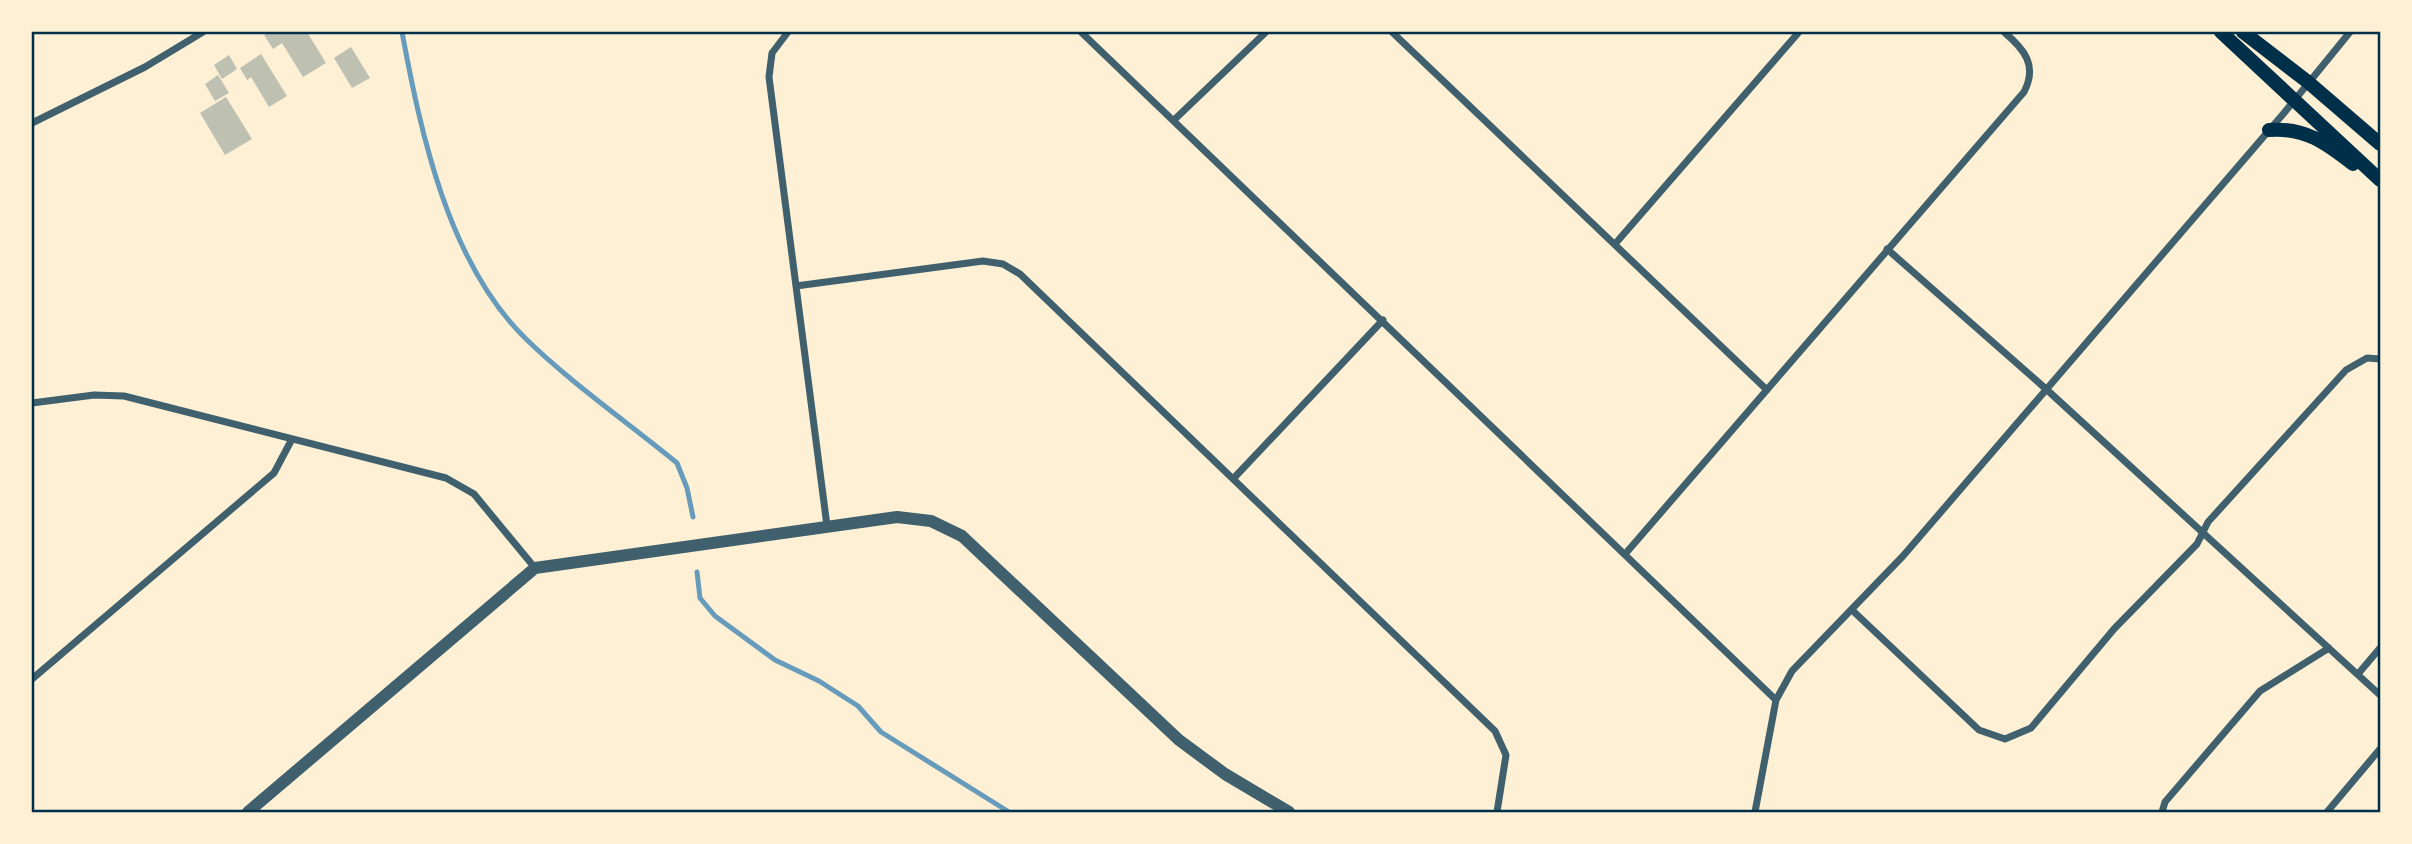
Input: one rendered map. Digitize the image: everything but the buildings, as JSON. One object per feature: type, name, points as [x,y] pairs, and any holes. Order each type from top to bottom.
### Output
[{"type":"main road","points":[[2221,32],[2381,180]]},
{"type":"main road","points":[[2243,32],[2308,82],[2381,144]]},
{"type":"main road","points":[[2269,130],[2296,130],[2318,138],[2381,187]]},
{"type":"street","points":[[32,123],[145,67],[203,32]]},
{"type":"street","points":[[788,32],[775,46],[769,69],[827,526]]},
{"type":"street","points":[[1081,32],[1776,700]]},
{"type":"street","points":[[1174,120],[1266,32]]},
{"type":"street","points":[[1392,32],[1767,390]]},
{"type":"street","points":[[1615,244],[1799,32]]},
{"type":"street","points":[[1626,553],[2024,92],[2030,76],[2028,59],[2021,46],[2004,32]]},
{"type":"street","points":[[1755,813],[1776,700],[1792,671],[1903,556],[2350,32]]},
{"type":"street","points":[[1887,249],[2046,389],[2381,695]]},
{"type":"street","points":[[796,286],[983,261],[1003,264],[1020,274],[1495,731],[1506,755],[1497,813]]},
{"type":"street","points":[[1233,479],[1383,320]]},
{"type":"street","points":[[1852,610],[1979,730],[1996,738],[2015,737],[2031,728],[2114,629],[2197,544],[2203,532],[2331,384],[2355,363],[2367,358],[2381,359]]},
{"type":"street","points":[[32,403],[94,395],[124,396],[455,482],[482,504],[535,568]]},
{"type":"street","points":[[32,679],[274,472],[286,455],[292,439]]},
{"type":"street","points":[[248,812],[535,568],[827,526],[909,517],[931,521],[952,530],[1179,740],[1225,774],[1289,813]]},
{"type":"street","points":[[2162,813],[2165,802],[2251,699],[2270,683],[2329,648]]},
{"type":"street","points":[[2358,674],[2381,648]]},
{"type":"street","points":[[2327,813],[2381,750]]},
{"type":"waterway","points":[[402,32],[429,154],[457,235],[476,272],[498,307],[525,338],[580,387],[677,463],[687,488],[693,517]]},
{"type":"waterway","points":[[697,572],[700,598],[715,616],[775,660],[819,681],[858,706],[881,732],[1009,812]]}]
